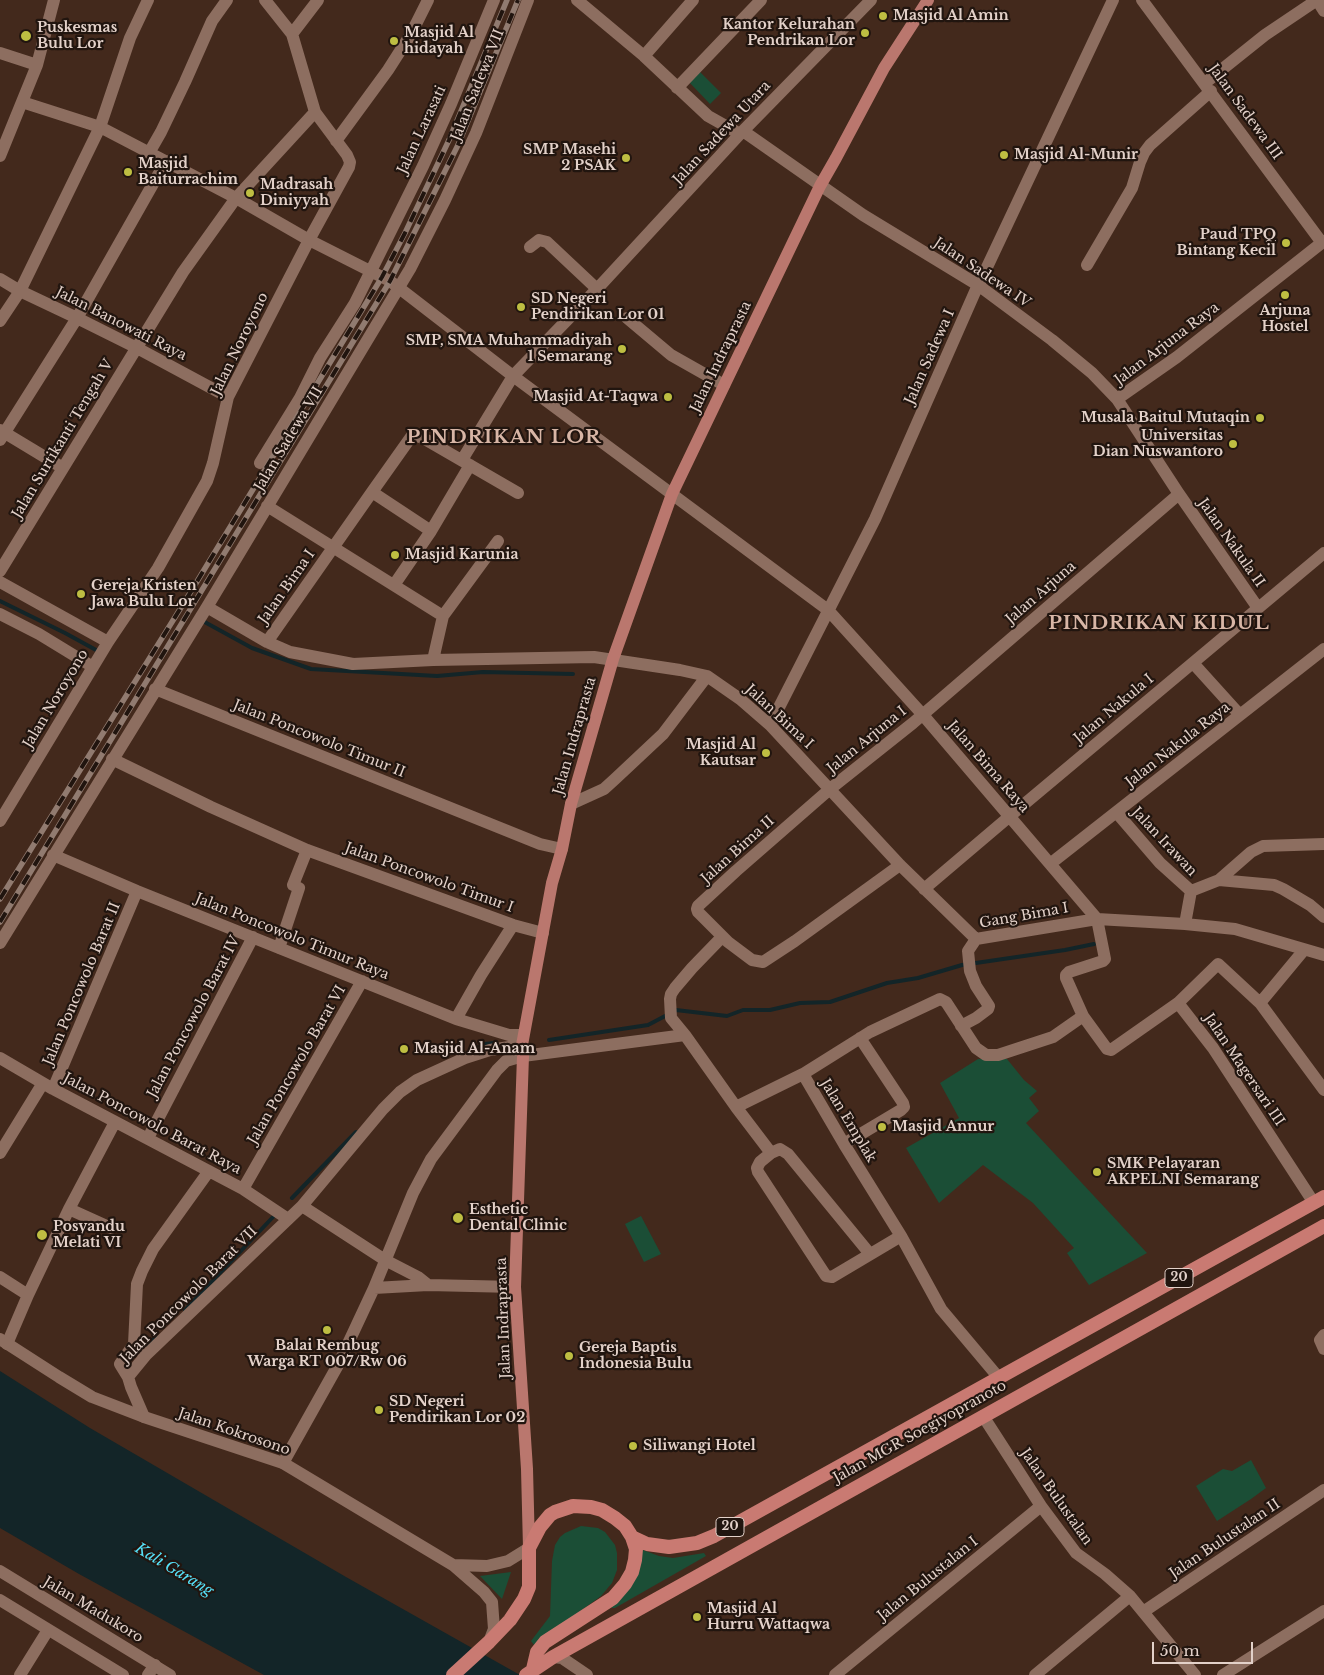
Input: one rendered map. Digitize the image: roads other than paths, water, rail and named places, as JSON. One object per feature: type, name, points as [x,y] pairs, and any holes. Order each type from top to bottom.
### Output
[{"type":"highway","name":"Jalan MGR Soegiyopranoto","points":[[632,1537],[646,1544],[669,1547],[688,1545],[714,1536],[1319,1200]]},
{"type":"highway","name":"Jalan MGR Soegiyopranoto","points":[[530,1671],[553,1656],[1324,1226]]},
{"type":"highway","name":"Jalan MGR Soegiyopranoto","points":[[453,1675],[510,1620],[524,1599],[529,1587],[529,1548],[540,1526],[550,1515],[563,1508],[573,1506],[602,1510],[625,1526],[632,1537],[636,1549],[632,1572],[613,1598],[545,1642],[537,1652],[530,1671]]},
{"type":"main road","name":"Jalan Indraprasta","points":[[529,1548],[527,1469],[515,1286],[522,1045],[552,883],[562,849],[570,804],[613,659],[672,494],[820,186],[884,68],[928,0]]},
{"type":"street","points":[[0,156],[37,65],[54,0]]},
{"type":"street","points":[[0,321],[20,291],[100,127],[130,38],[148,0]]},
{"type":"street","points":[[149,153],[181,90],[208,28],[227,0]]},
{"type":"street","points":[[265,0],[292,34],[315,112],[336,140],[388,70],[411,34],[428,0]]},
{"type":"street","points":[[292,34],[318,0]]},
{"type":"street","name":"Jalan Larasati","points":[[260,463],[300,398],[320,358],[356,303],[427,157],[494,0]]},
{"type":"street","name":"Jalan Sadewa VII","points":[[206,607],[395,285],[410,269],[445,200],[476,132],[528,0]]},
{"type":"street","name":"Jalan Sadewa IV","points":[[577,0],[644,56],[708,116],[742,132],[863,215],[978,285],[1052,340],[1092,373],[1117,399]]},
{"type":"street","points":[[644,56],[693,0]]},
{"type":"street","points":[[677,88],[761,0]]},
{"type":"street","name":"Jalan Sadewa Utara","points":[[513,376],[598,289],[742,132],[871,0]]},
{"type":"street","name":"Jalan Sadewa I","points":[[770,724],[875,519],[978,285],[1113,0]]},
{"type":"street","name":"Jalan Sadewa III","points":[[1142,0],[1323,242]]},
{"type":"street","points":[[1087,265],[1132,188],[1140,162],[1150,145],[1208,87],[1265,35],[1317,0],[1324,11]]},
{"type":"street","points":[[0,53],[37,65]]},
{"type":"street","points":[[22,102],[100,127],[236,198],[309,240],[395,285],[513,376],[672,494]]},
{"type":"street","name":"Jalan Surtikanti Tengah V","points":[[0,572],[183,272],[236,198],[315,112]]},
{"type":"street","name":"Jalan Noroyono","points":[[0,821],[108,642],[158,568],[207,481],[228,397],[349,167],[350,162],[347,155],[336,140]]},
{"type":"street","points":[[63,468],[1,434],[78,318],[166,161]]},
{"type":"street","points":[[530,247],[539,240],[547,242],[598,289]]},
{"type":"street","name":"Jalan Arjuna Raya","points":[[1179,494],[1117,399],[1177,357],[1323,242]]},
{"type":"street","name":"Jalan Banowati Raya","points":[[0,279],[20,291],[137,348],[228,397]]},
{"type":"street","points":[[627,318],[671,355],[724,385]]},
{"type":"street","points":[[394,585],[431,531],[513,376]]},
{"type":"street","name":"Jalan Bima I","points":[[267,642],[414,435],[423,438],[518,493]]},
{"type":"street","points":[[372,492],[431,531]]},
{"type":"street","name":"Jalan Bima Raya","points":[[672,494],[828,610],[923,715],[1097,919]]},
{"type":"street","name":"Jalan Nakula II","points":[[1179,494],[1258,608]]},
{"type":"street","name":"Jalan Arjuna","points":[[923,715],[1179,494]]},
{"type":"street","name":"Jalan Bima I","points":[[267,506],[443,616]]},
{"type":"street","points":[[433,660],[443,616],[498,541]]},
{"type":"street","name":"Jalan Nakula I","points":[[924,889],[1324,553]]},
{"type":"street","points":[[0,582],[108,642]]},
{"type":"street","points":[[0,943],[206,607]]},
{"type":"street","name":"Jalan Bima I","points":[[206,607],[267,642],[290,652],[352,664],[433,660],[594,657],[707,676],[740,699],[770,724],[900,865],[976,939]]},
{"type":"street","points":[[0,614],[39,634],[93,667]]},
{"type":"street","name":"Jalan Nakula Raya","points":[[1050,864],[1324,649]]},
{"type":"street","points":[[1193,663],[1240,715]]},
{"type":"street","points":[[570,804],[604,789],[625,770],[663,734],[707,676]]},
{"type":"street","name":"Jalan Poncowolo Timur II","points":[[155,689],[540,844],[562,849]]},
{"type":"street","name":"Jalan Arjuna I","points":[[830,789],[923,715]]},
{"type":"street","name":"Jalan Poncowolo Timur I","points":[[112,759],[211,807],[307,850],[513,925],[543,933]]},
{"type":"street","name":"Jalan Bima II","points":[[830,789],[698,906],[696,909],[698,912],[722,938],[755,962],[763,962],[900,865]]},
{"type":"street","name":"Jalan Irawan","points":[[1116,813],[1160,862],[1191,891]]},
{"type":"street","name":"Jalan Irawan","points":[[1191,891],[1219,880],[1263,846],[1281,847],[1324,844]]},
{"type":"street","points":[[279,948],[298,888],[293,885],[307,850]]},
{"type":"street","name":"Jalan Poncowolo Timur Raya","points":[[54,855],[138,891],[456,1019],[509,1035],[522,1045]]},
{"type":"street","points":[[1219,880],[1274,885],[1303,901],[1324,917]]},
{"type":"street","name":"Jalan Poncowolo Barat II","points":[[0,1153],[48,1086],[138,891]]},
{"type":"street","name":"Jalan Irawan","points":[[1185,924],[1191,891]]},
{"type":"street","points":[[1324,955],[1235,929],[1097,919],[1105,959],[1069,972],[1066,975],[1083,1016],[1107,1048],[1111,1050],[1178,1003],[1218,964],[1260,1003],[1324,1090]]},
{"type":"street","name":"Gang Bima I","points":[[961,1026],[976,1018],[988,1009],[989,1006],[976,986],[969,967],[968,951],[976,939],[1097,919]]},
{"type":"street","points":[[456,1019],[513,925]]},
{"type":"street","name":"Jalan Poncowolo Barat IV","points":[[148,1138],[253,937]]},
{"type":"street","points":[[722,938],[675,988],[670,999],[671,1018],[771,1153]]},
{"type":"street","points":[[1260,1003],[1304,950]]},
{"type":"street","name":"Jalan Poncowolo Barat VI","points":[[243,1189],[362,981]]},
{"type":"street","points":[[803,1074],[870,1032],[940,999],[946,1002],[976,1048],[986,1056],[998,1055],[1053,1037],[1083,1016]]},
{"type":"street","name":"Jalan Magersari III","points":[[1178,1003],[1213,1048],[1319,1200]]},
{"type":"street","points":[[283,1463],[338,1365],[374,1288],[413,1193],[431,1159],[497,1070],[522,1045],[685,1035]]},
{"type":"street","points":[[844,1144],[902,1110],[904,1107],[860,1038]]},
{"type":"street","name":"Jalan Poncowolo Barat VII","points":[[144,1417],[128,1377],[146,1355],[302,1206],[383,1109],[400,1092],[417,1080],[465,1058],[490,1050],[522,1045]]},
{"type":"street","name":"Jalan Poncowolo Barat Raya","points":[[0,1058],[48,1086],[243,1189],[288,1219]]},
{"type":"street","name":"Jalan Emplak","points":[[736,1107],[803,1074],[901,1236],[941,1309],[999,1378]]},
{"type":"street","points":[[4,1342],[69,1209],[115,1122]]},
{"type":"street","points":[[870,1254],[786,1152],[780,1149],[771,1153],[760,1162],[757,1168],[758,1172],[829,1278],[901,1236]]},
{"type":"street","points":[[128,1377],[120,1364],[134,1344],[137,1284],[142,1271],[153,1249],[209,1172]]},
{"type":"street","points":[[302,1206],[428,1285]]},
{"type":"street","points":[[69,1209],[111,1228]]},
{"type":"street","points":[[0,1277],[28,1295]]},
{"type":"street","points":[[374,1288],[428,1285],[515,1286]]},
{"type":"street","points":[[1324,1335],[1320,1340],[1324,1349]]},
{"type":"street","name":"Jalan Kokrosono","points":[[4,1342],[59,1378],[92,1396],[144,1417],[283,1463],[453,1565],[484,1592],[492,1602],[494,1629],[488,1642]]},
{"type":"street","points":[[134,1344],[146,1355]]},
{"type":"street","name":"Jalan Bulustalan","points":[[983,1416],[1041,1506],[1076,1554],[1105,1574],[1130,1596],[1195,1675]]},
{"type":"street","name":"Jalan Bulustalan II","points":[[1143,1612],[1324,1490]]},
{"type":"street","name":"Jalan Bulustalan I","points":[[835,1675],[1041,1506]]},
{"type":"street","name":"Jalan Kokrosono","points":[[453,1565],[487,1566],[508,1561],[529,1548]]},
{"type":"street","name":"Jalan Madukoro","points":[[0,1571],[151,1670],[170,1675]]},
{"type":"street","points":[[1035,1675],[1130,1596]]},
{"type":"street","points":[[0,1600],[123,1675]]},
{"type":"street","points":[[1223,1675],[1324,1611]]},
{"type":"street","points":[[20,1675],[48,1630]]},
{"type":"street","points":[[553,1656],[562,1658],[587,1675]]},
{"type":"water","name":"Kali Garang","points":[[0,1371],[90,1428],[346,1577],[520,1675],[264,1675],[79,1574],[0,1528]]},
{"type":"waterway","points":[[0,601],[96,650]]},
{"type":"waterway","points":[[201,620],[252,648],[311,669],[437,676],[483,672],[573,674]]},
{"type":"waterway","points":[[673,1012],[676,1010],[727,1016],[743,1010],[770,1010],[800,1003],[830,1002],[887,983],[918,978],[962,965],[1094,944]]},
{"type":"waterway","points":[[549,1040],[648,1025],[667,1015]]},
{"type":"waterway","points":[[477,1048],[485,1044],[494,1043]]},
{"type":"waterway","points":[[292,1198],[356,1132]]},
{"type":"waterway","points":[[185,1310],[273,1217]]},
{"type":"waterway","points":[[143,1349],[156,1337]]},
{"type":"railway","points":[[0,899],[190,593],[382,277],[449,140],[507,0]]},
{"type":"railway","points":[[0,922],[390,281],[458,145],[518,0]]},
{"type":"place","name":"Masjid Al Amin","points":[[883,16]]},
{"type":"place","name":"Kantor Kelurahan Pendrikan Lor","points":[[865,33]]},
{"type":"place","name":"Puskesmas Bulu Lor","points":[[26,36]]},
{"type":"place","name":"Masjid Al hidayah","points":[[394,41]]},
{"type":"place","name":"Masjid Al-Munir","points":[[1004,155]]},
{"type":"place","name":"SMP Masehi 2 PSAK","points":[[626,158]]},
{"type":"place","name":"Masjid Baiturrachim","points":[[128,172]]},
{"type":"place","name":"Madrasah Diniyyah","points":[[250,193]]},
{"type":"place","name":"Paud TPQ Bintang Kecil","points":[[1286,243]]},
{"type":"place","name":"Arjuna Hostel","points":[[1285,295]]},
{"type":"place","name":"SD Negeri Pendirikan Lor 01","points":[[521,307]]},
{"type":"place","name":"SMP, SMA Muhammadiyah 1 Semarang","points":[[622,349]]},
{"type":"place","name":"Masjid At-Taqwa","points":[[668,397]]},
{"type":"place","name":"Musala Baitul Mutaqin","points":[[1260,418]]},
{"type":"place","name":"Universitas Dian Nuswantoro","points":[[1233,444]]},
{"type":"place","name":"Masjid Karunia","points":[[395,555]]},
{"type":"place","name":"Gereja Kristen Jawa Bulu Lor","points":[[81,594]]},
{"type":"place","name":"Masjid Al Kautsar","points":[[766,753]]},
{"type":"place","name":"Masjid Al-Anam","points":[[404,1049]]},
{"type":"place","name":"Masjid Annur","points":[[882,1127]]},
{"type":"place","name":"SMK Pelayaran AKPELNI Semarang","points":[[1097,1172]]},
{"type":"place","name":"Esthetic Dental Clinic","points":[[458,1218]]},
{"type":"place","name":"Posyandu Melati VI","points":[[42,1235]]},
{"type":"place","name":"Balai Rembug Warga RT 007/Rw 06","points":[[327,1330]]},
{"type":"place","name":"Gereja Baptis Indonesia Bulu","points":[[569,1356]]},
{"type":"place","name":"SD Negeri Pendirikan Lor 02","points":[[379,1410]]},
{"type":"place","name":"Siliwangi Hotel","points":[[633,1446]]},
{"type":"place","name":"Masjid Al Hurru Wattaqwa","points":[[697,1617]]},
{"type":"district","name":"PINDRIKAN LOR","points":[[504,438]]},
{"type":"district","name":"PINDRIKAN KIDUL","points":[[1159,624]]}]
